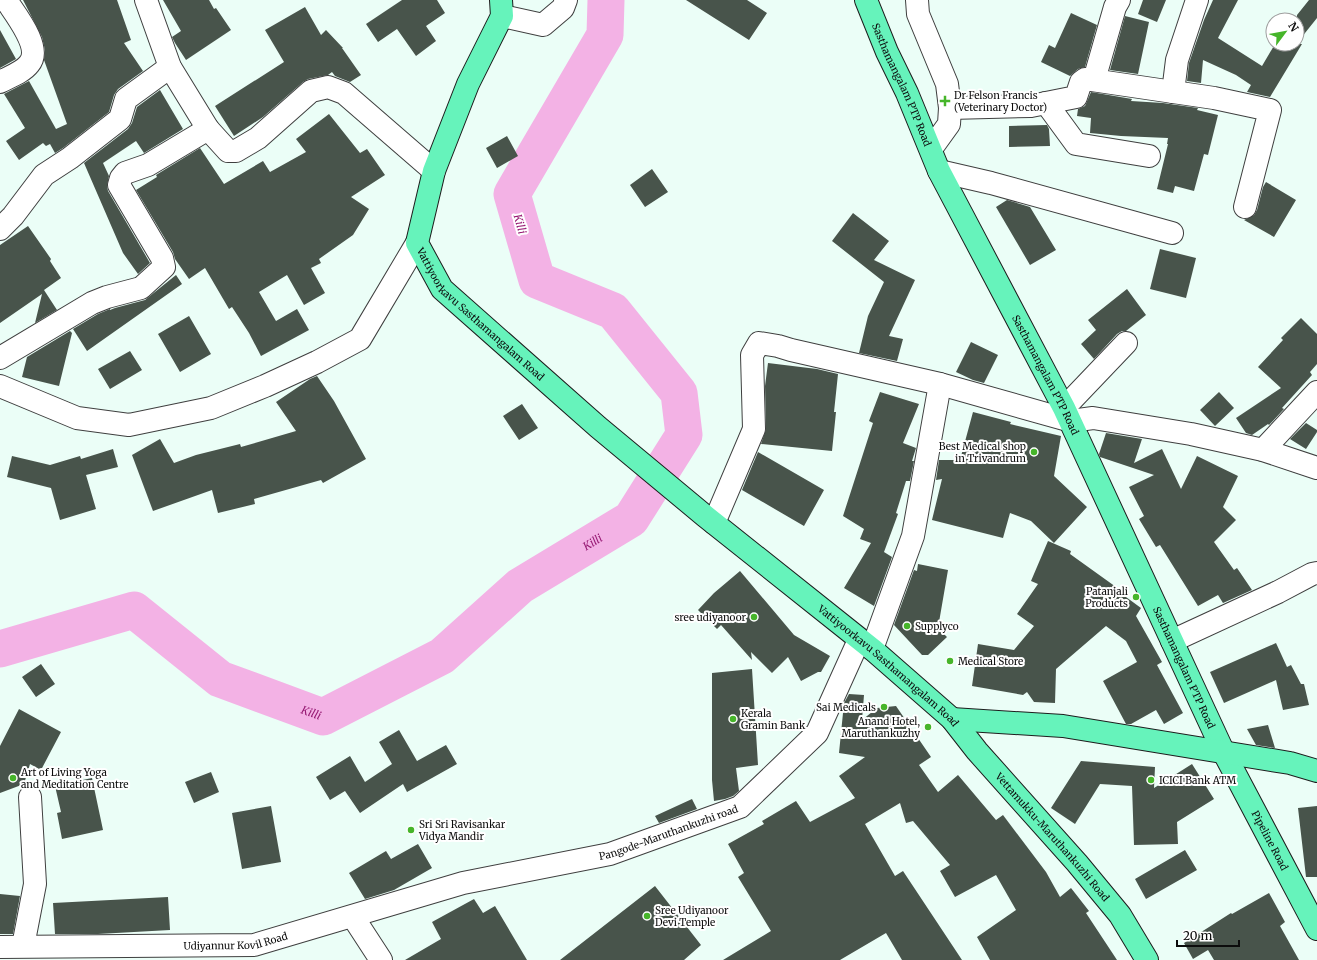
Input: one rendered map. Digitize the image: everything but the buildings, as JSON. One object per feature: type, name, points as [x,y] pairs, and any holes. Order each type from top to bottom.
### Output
[{"type":"main road","name":"Sasthamangalam PTP Road","points":[[866,0],[931,149],[939,171],[1068,414],[1223,752]]},
{"type":"main road","name":"Vattiyoorkavu Sasthamangalam Road","points":[[502,8],[468,84],[434,170],[417,242],[442,288],[598,427],[710,520],[866,644],[952,718],[1062,726],[1290,763],[1317,771]]},
{"type":"main road","name":"Vettamukku-Maruthankuzhi Road","points":[[952,718],[977,751],[1077,863],[1115,909],[1146,959]]},
{"type":"main road","name":"Pipeline Road","points":[[1223,752],[1317,929]]},
{"type":"street","points":[[0,82],[29,64],[33,57],[33,50],[29,35],[6,0]]},
{"type":"street","points":[[146,0],[170,67],[208,129],[228,151],[236,151],[258,138],[312,91],[328,87],[344,93],[434,170]]},
{"type":"street","points":[[502,8],[542,25],[563,8],[566,0]]},
{"type":"street","points":[[917,0],[918,14],[947,84],[950,108],[949,124],[931,149]]},
{"type":"street","points":[[1094,80],[1115,7],[1119,0]]},
{"type":"street","points":[[1173,92],[1177,60],[1197,0]]},
{"type":"street","points":[[0,230],[13,216],[44,175],[70,158],[120,119],[126,99],[170,67]]},
{"type":"street","points":[[950,108],[1031,106],[1076,97],[1081,82],[1085,80],[1094,80],[1214,98],[1270,110],[1245,207]]},
{"type":"street","points":[[1046,103],[1076,144],[1149,156]]},
{"type":"street","points":[[0,358],[92,303],[107,297],[141,288],[164,267],[162,258],[119,185],[121,178],[125,173],[148,165],[208,129]]},
{"type":"street","points":[[939,171],[991,183],[1172,233]]},
{"type":"street","points":[[0,386],[76,418],[129,425],[211,408],[265,386],[317,362],[360,339],[417,242]]},
{"type":"street","points":[[710,520],[754,429],[752,355],[759,343],[778,346],[1068,414],[1191,434],[1263,450],[1317,468]]},
{"type":"street","points":[[1068,414],[1126,343]]},
{"type":"street","name":"Pangode-Maruthankuzhi road","points":[[463,883],[610,854],[740,807],[817,733],[866,644],[913,536],[940,384]]},
{"type":"street","points":[[1263,450],[1317,392]]},
{"type":"street","points":[[1172,641],[1278,592],[1312,574],[1317,573]]},
{"type":"street","points":[[23,946],[35,884],[30,798]]},
{"type":"street","name":"Udiyannur Kovil Road","points":[[0,947],[23,946],[255,953],[353,917],[463,883]]},
{"type":"street","points":[[353,917],[382,960]]},
{"type":"waterway","name":"Killi","points":[[0,649],[134,610],[220,679],[323,717],[442,656],[520,586],[631,519],[684,435],[679,393],[613,311],[537,280],[512,194],[605,35],[606,0]]},
{"type":"place","name":"Dr Felson Francis (Veterinary Doctor)","points":[[945,101]]},
{"type":"place","name":"Best Medical shop in Trivandrum","points":[[1034,452]]},
{"type":"place","name":"Patanjali Products","points":[[1136,597]]},
{"type":"place","name":"sree udiyanoor","points":[[754,617]]},
{"type":"place","name":"Supplyco","points":[[907,626]]},
{"type":"place","name":"Medical Store","points":[[950,661]]},
{"type":"place","name":"Sai Medicals","points":[[884,707]]},
{"type":"place","name":"Kerala Gramin Bank","points":[[733,719]]},
{"type":"place","name":"Anand Hotel, Maruthankuzhy","points":[[928,727]]},
{"type":"place","name":"Art of Living Yoga and Meditation Centre","points":[[13,778]]},
{"type":"place","name":"ICICI Bank ATM","points":[[1151,780]]},
{"type":"place","name":"Sri Sri Ravisankar Vidya Mandir","points":[[411,830]]},
{"type":"place","name":"Sree Udiyanoor Devi Temple","points":[[647,916]]}]
